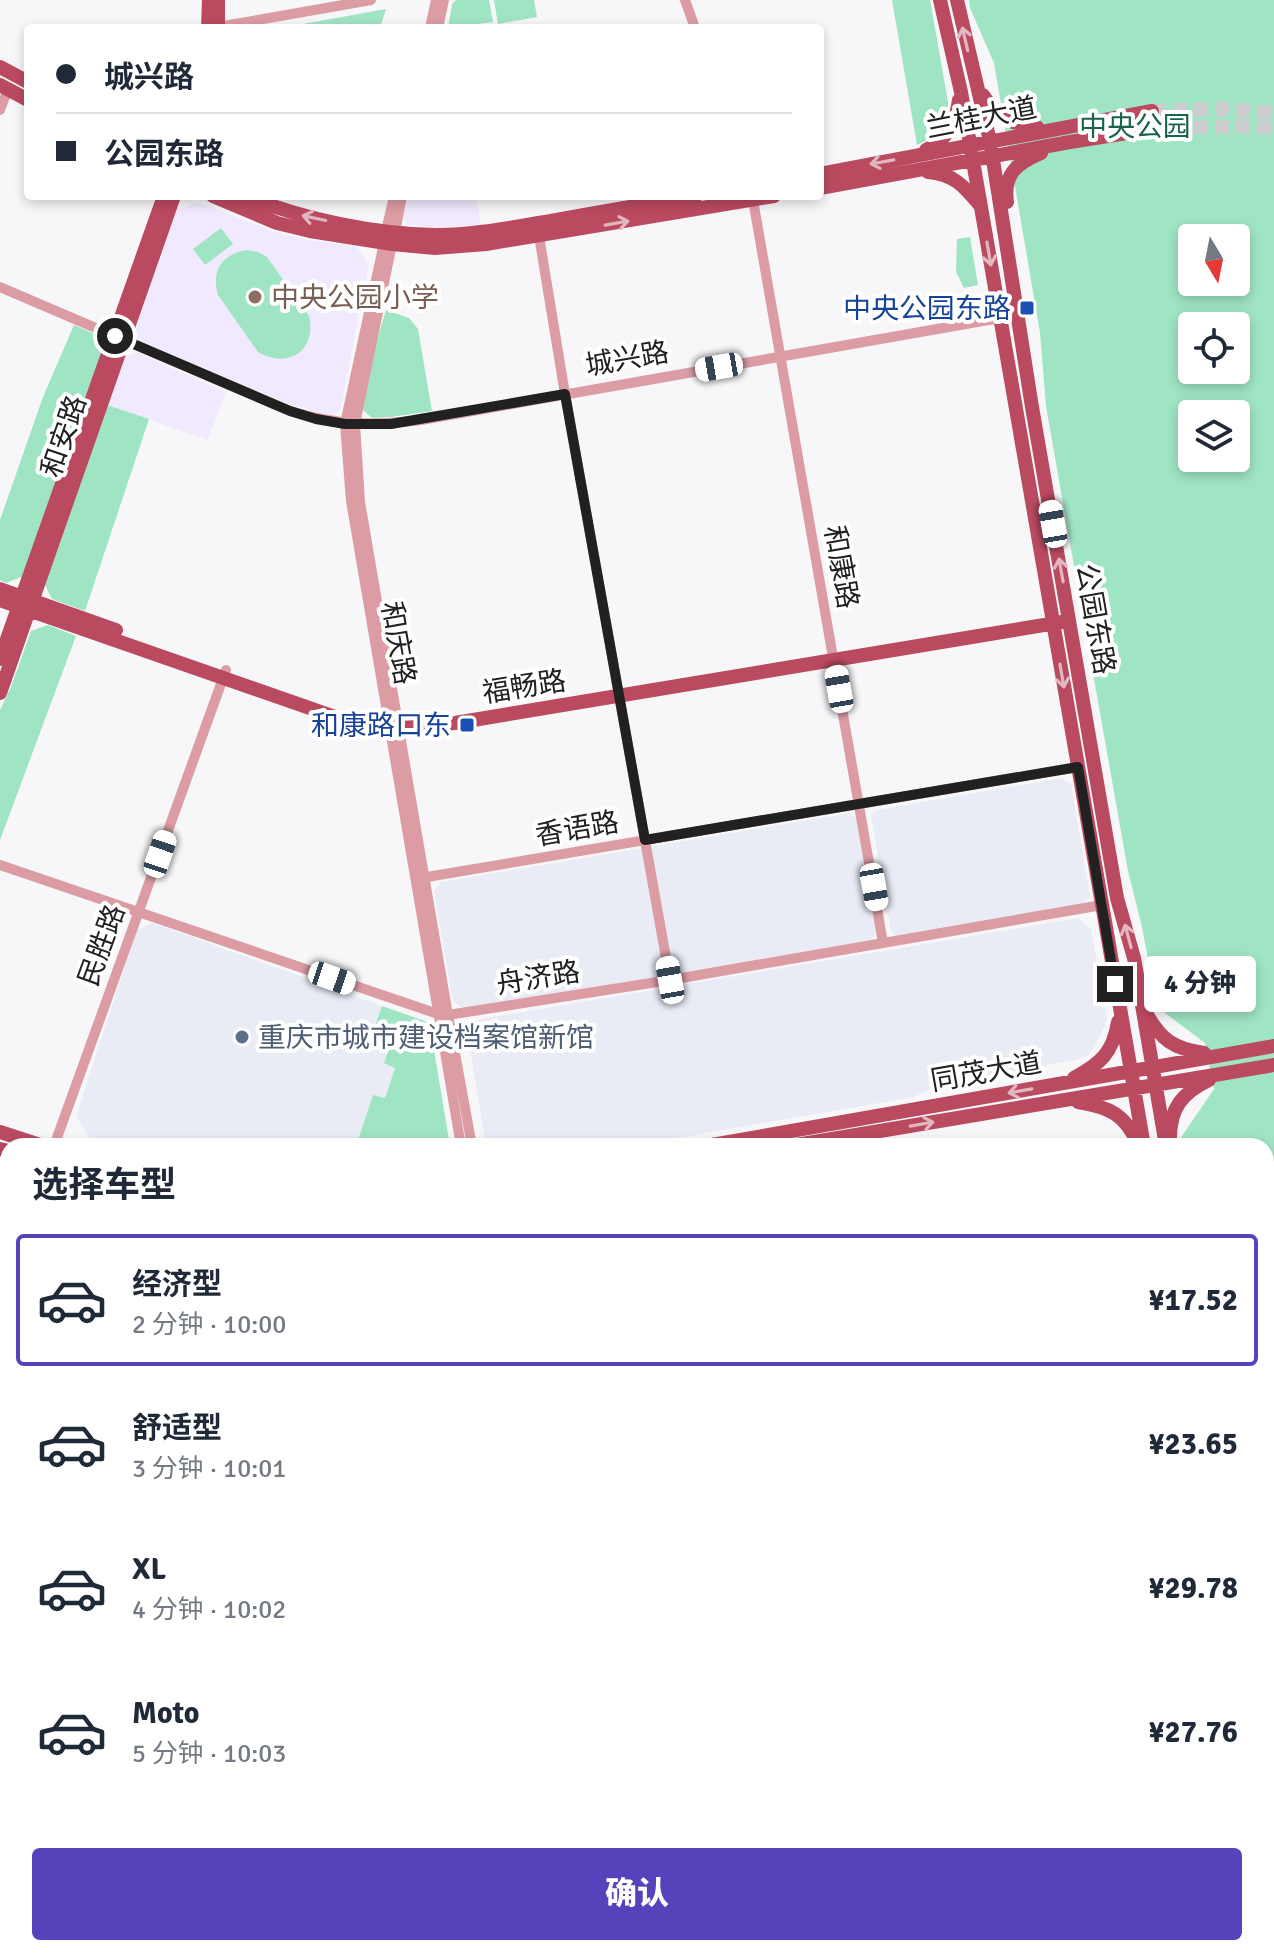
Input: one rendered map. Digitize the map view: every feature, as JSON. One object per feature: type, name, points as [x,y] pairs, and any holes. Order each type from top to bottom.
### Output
[{"type":"main road","points":[[209,0],[213,24]]},
{"type":"main road","points":[[215,24],[218,0]]},
{"type":"main road","name":"公园东路","points":[[957,4],[990,141],[1117,898],[1134,958],[1166,1138]]},
{"type":"main road","name":"公园东路","points":[[941,6],[961,92],[1141,1138]]},
{"type":"main road","points":[[0,67],[24,80]]},
{"type":"main road","points":[[974,79],[1000,118],[1017,124],[1054,129]]},
{"type":"main road","points":[[4,87],[24,98]]},
{"type":"main road","points":[[911,164],[948,134],[957,117],[961,92]]},
{"type":"main road","name":"兰桂大道","points":[[824,187],[911,164],[970,144],[1152,111]]},
{"type":"main road","name":"兰桂大道","points":[[824,174],[972,161],[1152,129]]},
{"type":"main road","points":[[1009,266],[1013,244],[1005,191],[1013,169],[1029,158],[1070,142]]},
{"type":"main road","points":[[911,164],[958,181],[980,205]]},
{"type":"main road","name":"和安路","points":[[120,338],[163,200]]},
{"type":"main road","name":"和安路","points":[[0,693],[26,604],[172,200]]},
{"type":"main road","points":[[222,200],[277,223],[310,231],[389,237],[483,232],[672,200]]},
{"type":"main road","points":[[256,200],[280,210],[435,248],[486,244],[753,200]]},
{"type":"main road","name":"福畅路","points":[[0,589],[26,604],[341,719],[394,724],[455,723],[617,692],[1069,616]]},
{"type":"main road","name":"福畅路","points":[[0,600],[26,604]]},
{"type":"main road","name":"和安路","points":[[0,659],[26,604]]},
{"type":"main road","points":[[1142,1007],[1155,1029],[1169,1043],[1186,1051],[1221,1055]]},
{"type":"main road","points":[[1062,1084],[1090,1069],[1107,1054],[1115,1037],[1120,1010]]},
{"type":"main road","name":"同茂大道","points":[[752,1138],[1274,1046]]},
{"type":"main road","name":"同茂大道","points":[[838,1138],[1274,1065]]},
{"type":"main road","points":[[1169,1138],[1170,1120],[1178,1103],[1194,1087],[1224,1073]]},
{"type":"main road","points":[[1065,1100],[1099,1106],[1117,1114],[1137,1138]]},
{"type":"street","points":[[236,24],[371,0]]},
{"type":"street","points":[[431,24],[436,0]]},
{"type":"street","points":[[439,24],[444,0]]},
{"type":"street","points":[[685,0],[694,24]]},
{"type":"street","points":[[0,110],[4,87]]},
{"type":"street","name":"和庆路","points":[[394,200],[389,237],[350,424],[460,1138]]},
{"type":"street","name":"和庆路","points":[[389,237],[401,200]]},
{"type":"street","name":"和康路","points":[[753,200],[883,943]]},
{"type":"street","points":[[539,236],[670,980]]},
{"type":"street","name":"城兴路","points":[[0,287],[290,411],[350,424],[421,420],[1000,318]]},
{"type":"street","name":"民胜路","points":[[57,1138],[224,674]]},
{"type":"street","name":"香语路","points":[[420,879],[1078,767]]},
{"type":"street","name":"舟济路","points":[[0,865],[443,1015],[670,980],[1102,905]]},
{"type":"street","name":"和庆路","points":[[443,1015],[470,1138]]},
{"type":"shaded area","points":[[406,200],[477,200],[481,225],[408,225],[403,217]]},
{"type":"shaded area","name":"中央公园小学","points":[[198,202],[275,232],[356,246],[369,264],[340,411],[331,416],[291,405],[139,340],[135,330],[177,210]]},
{"type":"shaded area","points":[[137,353],[226,392],[208,440],[107,405],[124,357]]},
{"type":"shaded area","points":[[1062,778],[1071,784],[1090,896],[1082,905],[898,937],[891,931],[871,815],[876,810]]},
{"type":"shaded area","points":[[850,813],[856,819],[876,933],[870,941],[464,1009],[453,1002],[434,891],[441,882]]},
{"type":"shaded area","points":[[1078,918],[1091,929],[1107,1017],[1094,1048],[1087,1056],[1075,1060],[943,1083],[914,1097],[677,1138],[485,1138],[467,1031],[475,1020]]},
{"type":"shaded area","name":"重庆市城市建设档案馆新馆","points":[[153,923],[382,1006],[376,1026],[385,1029],[380,1045],[389,1048],[395,1067],[385,1098],[373,1095],[359,1138],[90,1138],[76,1116],[137,930]]},
{"type":"green space","points":[[456,0],[489,0],[493,22],[449,24],[452,4]]},
{"type":"green space","points":[[494,0],[534,0],[537,17],[498,24]]},
{"type":"green space","points":[[892,0],[930,0],[948,102],[946,118],[940,129],[917,145]]},
{"type":"green space","name":"中央公园","points":[[969,0],[1274,0],[1274,1138],[1181,1138],[1214,1089],[1205,1043],[1157,1007],[1128,871],[1046,406],[1040,333],[994,63]]},
{"type":"green space","points":[[386,9],[381,24],[303,24]]},
{"type":"green space","points":[[221,228],[233,244],[205,265],[193,249]]},
{"type":"green space","points":[[970,237],[978,285],[964,288],[956,272],[957,239]]},
{"type":"green space","points":[[247,250],[267,257],[309,316],[309,338],[298,354],[280,359],[258,352],[218,295],[216,278],[220,265],[231,255]]},
{"type":"green space","points":[[386,310],[409,318],[418,329],[432,411],[372,418],[363,410]]},
{"type":"green space","points":[[74,325],[102,337],[107,348],[24,576],[6,583],[0,580],[0,520],[43,397]]},
{"type":"green space","points":[[107,405],[149,419],[85,611],[52,599],[45,585]]},
{"type":"green space","points":[[48,625],[76,636],[0,840],[0,710],[31,631]]},
{"type":"green space","points":[[382,1006],[425,1021],[430,1026],[449,1138],[359,1138],[373,1095],[385,1098],[395,1068],[384,1063],[389,1049],[380,1045],[385,1030],[375,1026]]},
{"type":"tunnel","points":[[1152,111],[1224,109],[1274,113]]},
{"type":"tunnel","points":[[1152,129],[1274,128]]},
{"type":"place","name":"中央公园小学","points":[[255,297]]},
{"type":"place","name":"中央公园东路","points":[[1027,308]]},
{"type":"place","name":"和康路口东","points":[[467,725]]},
{"type":"place","name":"重庆市城市建设档案馆新馆","points":[[242,1037]]},
{"type":"route","points":[[115,336],[290,411],[345,424],[391,424],[421,420],[565,394],[645,840],[1078,767],[1115,984]]}]
